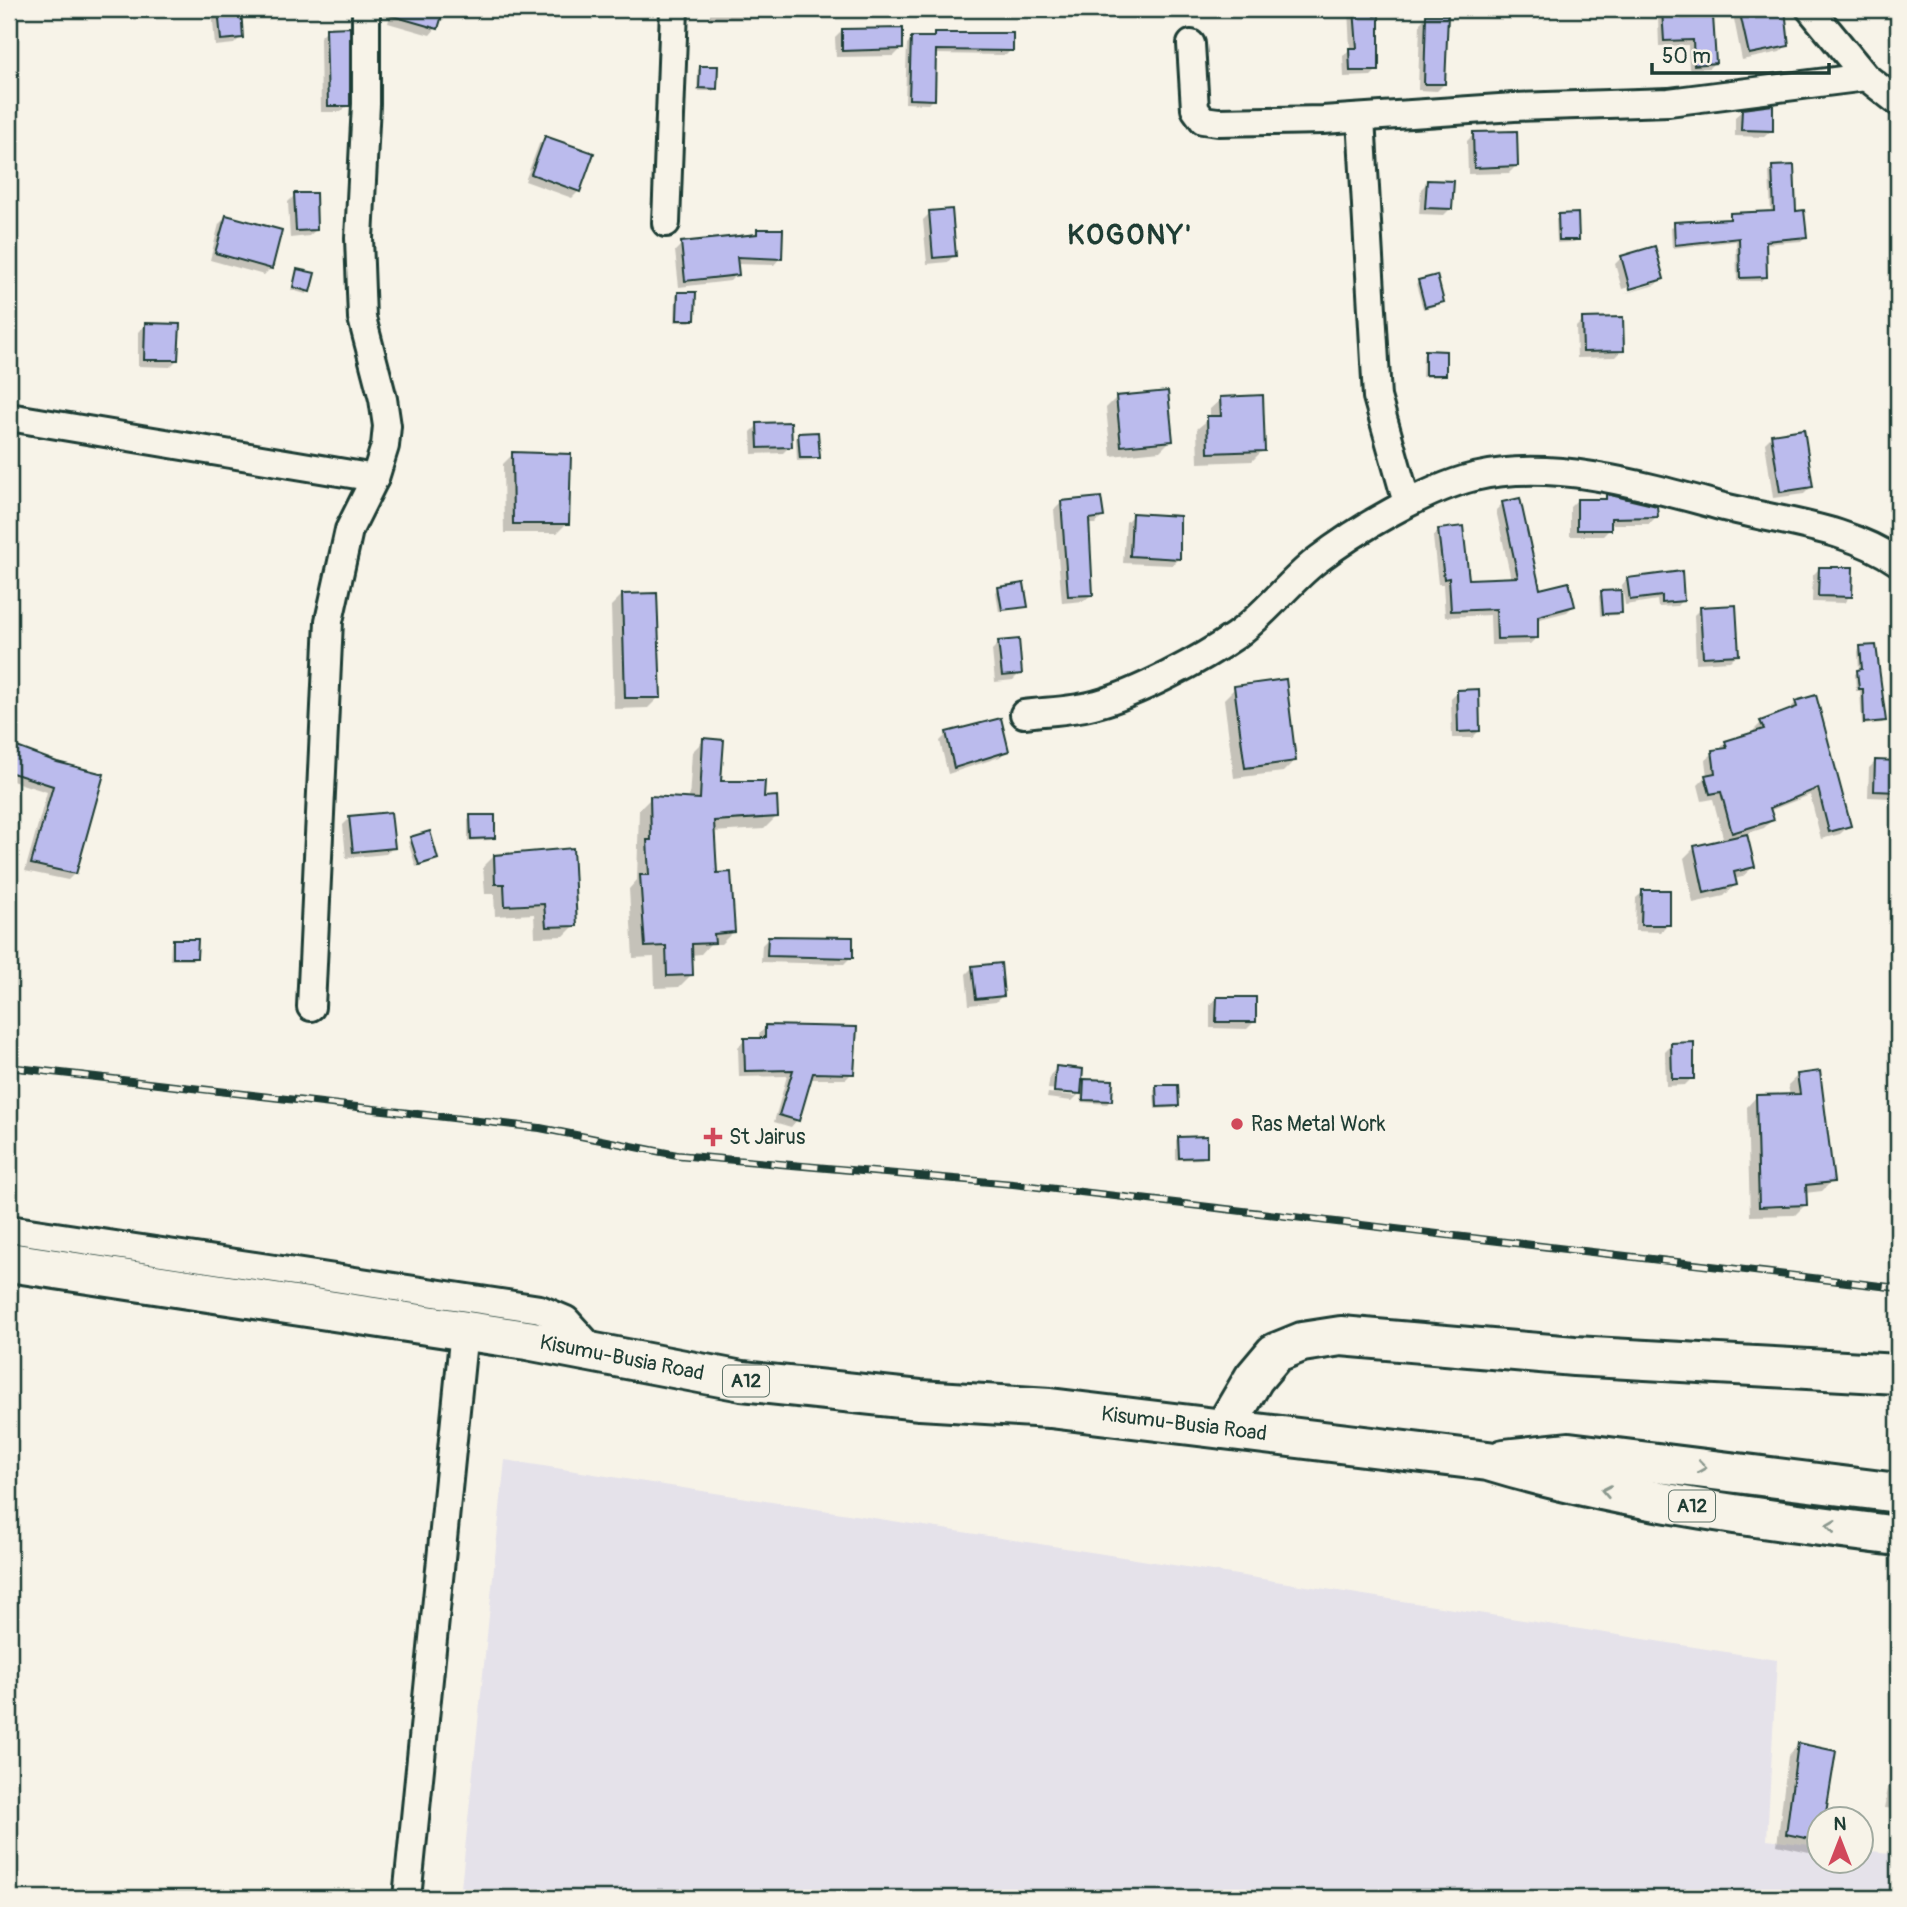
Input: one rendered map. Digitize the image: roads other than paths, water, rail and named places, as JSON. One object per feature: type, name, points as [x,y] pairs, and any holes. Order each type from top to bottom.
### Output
[{"type":"main road","name":"Kisumu-Busia Road","points":[[9,1262],[594,1351],[742,1381],[920,1400],[1050,1408],[1488,1461]]},
{"type":"main road","points":[[1224,1429],[1254,1378],[1275,1353],[1303,1342],[1341,1336],[1587,1357],[1898,1374]]},
{"type":"main road","name":"A12","points":[[1488,1461],[1569,1452],[1898,1493]]},
{"type":"main road","name":"A12","points":[[1488,1461],[1555,1481],[1652,1500],[1898,1536]]},
{"type":"street","points":[[311,1007],[328,621],[349,530],[375,478],[385,446],[387,426],[383,399],[362,318],[359,238],[366,104],[366,9]]},
{"type":"street","points":[[666,223],[674,9]]},
{"type":"street","points":[[1810,9],[1866,77],[1898,102]]},
{"type":"street","points":[[1191,44],[1195,109],[1203,120],[1361,118],[1514,107],[1669,102],[1866,77]]},
{"type":"street","points":[[1361,118],[1377,397],[1391,436],[1407,503]]},
{"type":"street","points":[[9,417],[375,478]]},
{"type":"street","points":[[1024,714],[1097,704],[1148,683],[1235,636],[1317,561],[1407,503],[1475,477],[1555,470],[1647,486],[1757,517],[1840,534],[1873,545],[1898,562]]},
{"type":"street","points":[[9,1230],[540,1309],[566,1320],[594,1351]]},
{"type":"street","points":[[407,1898],[464,1330]]},
{"type":"railway","points":[[9,1067],[540,1128],[677,1155],[1013,1184],[1898,1288]]},
{"type":"place","name":"Ras Metal Work","points":[[1237,1124]]},
{"type":"place","name":"St Jairus","points":[[713,1137]]},
{"type":"district","name":"KOGONY'","points":[[1130,235]]}]
